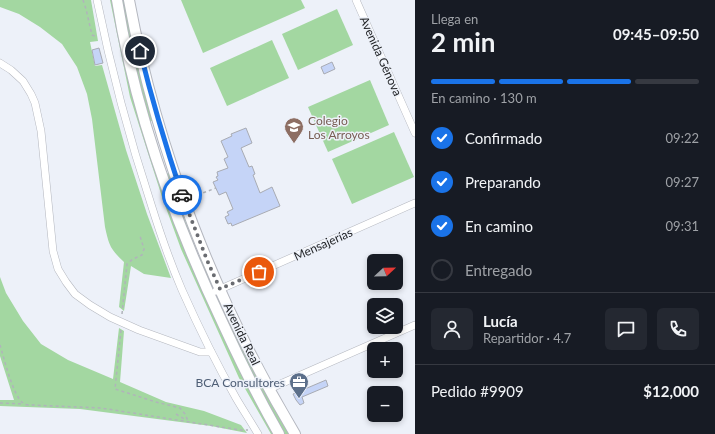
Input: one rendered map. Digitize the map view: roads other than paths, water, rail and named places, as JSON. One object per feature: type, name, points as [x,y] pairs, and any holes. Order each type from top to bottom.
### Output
[{"type":"main road","name":"Avenida Real","points":[[117,0],[120,21],[134,81],[149,136],[180,225],[208,293],[254,388],[279,434]]},
{"type":"main road","name":"Avenida Real","points":[[130,0],[146,76],[161,130],[184,200],[210,267],[239,331],[269,389],[295,434]]},
{"type":"street","points":[[97,0],[119,97],[137,162],[159,229],[182,289],[211,352],[236,398],[257,432]]},
{"type":"street","name":"Avenida Génova","points":[[356,0],[415,133]]},
{"type":"street","points":[[0,63],[11,70],[23,81],[35,103],[41,131],[53,251],[58,269],[66,282],[75,294],[90,306],[110,317],[139,330],[200,352],[211,352]]},
{"type":"street","name":"Mensajerías","points":[[208,293],[415,203]]},
{"type":"street","points":[[269,389],[415,325]]},
{"type":"place","name":"Colegio Los Arroyos","points":[[294,144]]},
{"type":"place","name":"BCA Consultores","points":[[299,399]]}]
